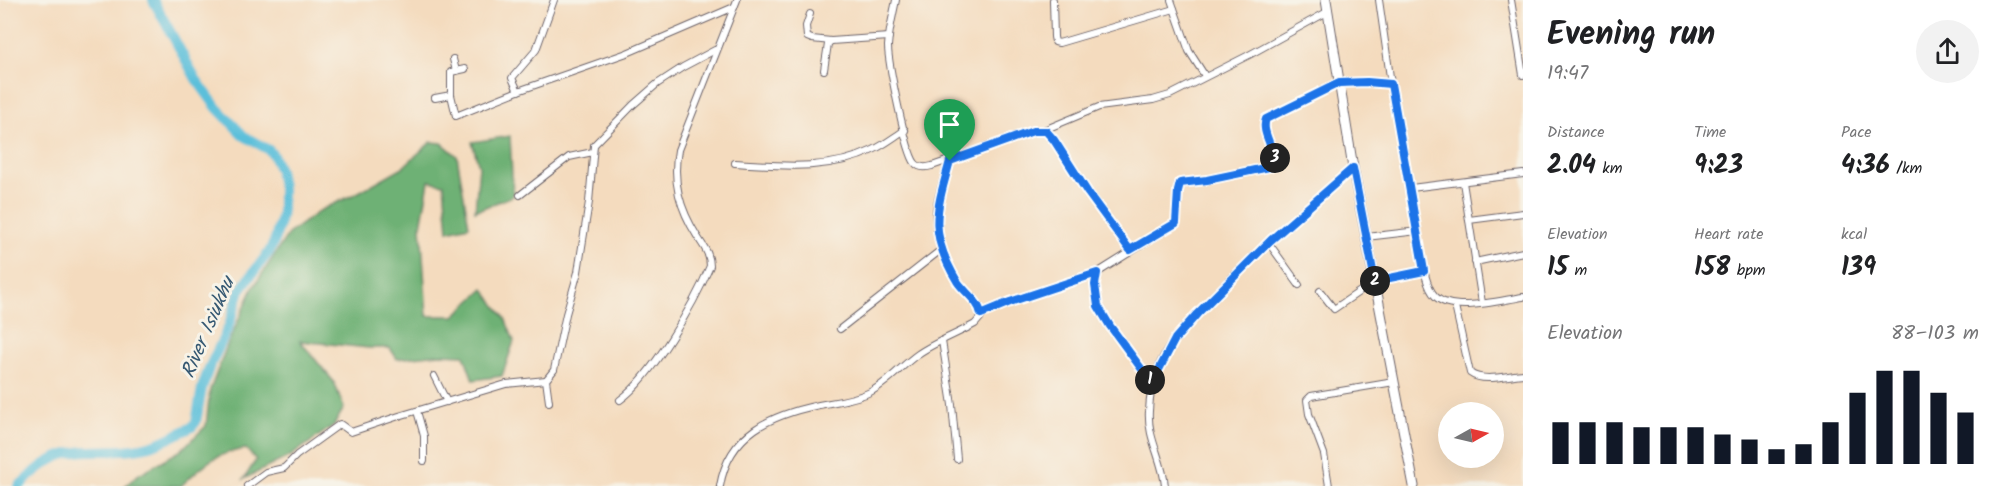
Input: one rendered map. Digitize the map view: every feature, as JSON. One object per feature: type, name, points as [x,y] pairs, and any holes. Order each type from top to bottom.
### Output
[{"type":"main road","points":[[1326,0],[1353,168],[1414,486]]},
{"type":"street","points":[[518,91],[512,78],[536,50],[554,0]]},
{"type":"street","points":[[896,0],[889,37],[892,82],[913,161],[920,167],[950,161],[1033,131],[1044,130],[1099,108],[1162,97],[1249,55],[1328,12]]},
{"type":"street","points":[[1053,0],[1054,37],[1055,42],[1059,43],[1174,9]]},
{"type":"street","points":[[1171,0],[1190,51],[1205,76]]},
{"type":"street","points":[[1379,0],[1391,84],[1424,271],[1429,288],[1442,302],[1455,306],[1523,297]]},
{"type":"street","points":[[1511,0],[1523,75]]},
{"type":"street","points":[[465,69],[451,72],[451,95],[456,116],[518,91],[627,53],[736,3]]},
{"type":"street","points":[[620,400],[634,390],[663,351],[710,266],[708,253],[681,205],[675,164],[678,150],[736,3]]},
{"type":"street","points":[[810,14],[806,26],[807,37],[812,39],[889,37]]},
{"type":"street","points":[[824,69],[828,44],[831,40]]},
{"type":"street","points":[[248,486],[266,472],[284,468],[297,455],[340,424],[351,432],[506,384],[546,380],[554,370],[578,272],[589,202],[594,145],[633,105],[675,73],[716,50]]},
{"type":"street","points":[[453,59],[456,71]]},
{"type":"street","points":[[720,486],[731,453],[743,437],[753,431],[792,412],[866,394],[922,351],[975,324],[981,314],[1097,273],[1176,223],[1180,183],[1273,167],[1275,160],[1264,128],[1265,120],[1339,83],[1391,84]]},
{"type":"street","points":[[435,98],[451,95]]},
{"type":"street","points":[[735,163],[793,166],[823,165],[850,160],[873,151],[905,130]]},
{"type":"street","points":[[1044,130],[1049,133],[1088,193],[1130,250]]},
{"type":"street","points":[[520,195],[561,161],[593,152]]},
{"type":"street","points":[[950,161],[937,210],[937,228],[942,249],[957,280],[979,306],[981,314]]},
{"type":"street","points":[[1165,486],[1148,424],[1152,383],[1175,339],[1268,242],[1353,168]]},
{"type":"street","points":[[1411,188],[1523,174]]},
{"type":"street","points":[[1462,182],[1482,303]]},
{"type":"street","points":[[1469,220],[1523,213]]},
{"type":"street","points":[[1366,237],[1418,231]]},
{"type":"street","points":[[1268,242],[1299,285]]},
{"type":"street","points":[[840,329],[942,249]]},
{"type":"street","points":[[1475,262],[1523,252]]},
{"type":"street","points":[[1320,291],[1334,309],[1375,281],[1424,271]]},
{"type":"street","points":[[1097,273],[1095,285],[1098,306],[1152,383]]},
{"type":"street","points":[[1455,306],[1470,374],[1474,377],[1485,378],[1523,374]]},
{"type":"street","points":[[942,341],[952,405],[957,459]]},
{"type":"street","points":[[434,376],[447,402]]},
{"type":"street","points":[[546,380],[549,402]]},
{"type":"street","points":[[1329,486],[1324,454],[1306,400],[1311,396],[1394,382]]},
{"type":"street","points":[[417,411],[424,436],[424,461]]},
{"type":"green space","points":[[510,136],[513,196],[475,211],[479,166],[472,142]]},
{"type":"green space","points":[[431,142],[442,143],[457,156],[469,226],[448,231],[444,184],[429,181],[421,226],[427,316],[454,316],[484,289],[505,318],[514,341],[502,376],[473,380],[464,355],[439,354],[397,359],[390,348],[300,341],[334,382],[344,408],[334,425],[292,455],[244,479],[256,460],[246,449],[217,457],[181,486],[125,486],[139,474],[180,451],[206,426],[210,390],[228,343],[253,288],[288,234],[321,210],[403,167]]},
{"type":"waterway","name":"River Isiukhu","points":[[19,486],[43,465],[62,455],[84,451],[129,450],[147,447],[192,427],[196,422],[202,388],[209,368],[228,328],[240,290],[269,252],[275,240],[282,213],[282,187],[273,155],[269,150],[244,136],[217,108],[196,79],[153,0]]},
{"type":"route","points":[[1339,83],[1391,84],[1424,271],[1375,281],[1353,168],[1271,240],[1197,314],[1175,339],[1152,383],[1098,306],[1095,296],[1097,273],[981,314],[979,306],[957,280],[946,260],[939,238],[937,210],[950,161],[1033,131],[1046,131],[1130,250],[1176,223],[1180,183],[1207,180],[1274,166],[1274,156],[1264,128],[1266,119],[1339,83]]}]
